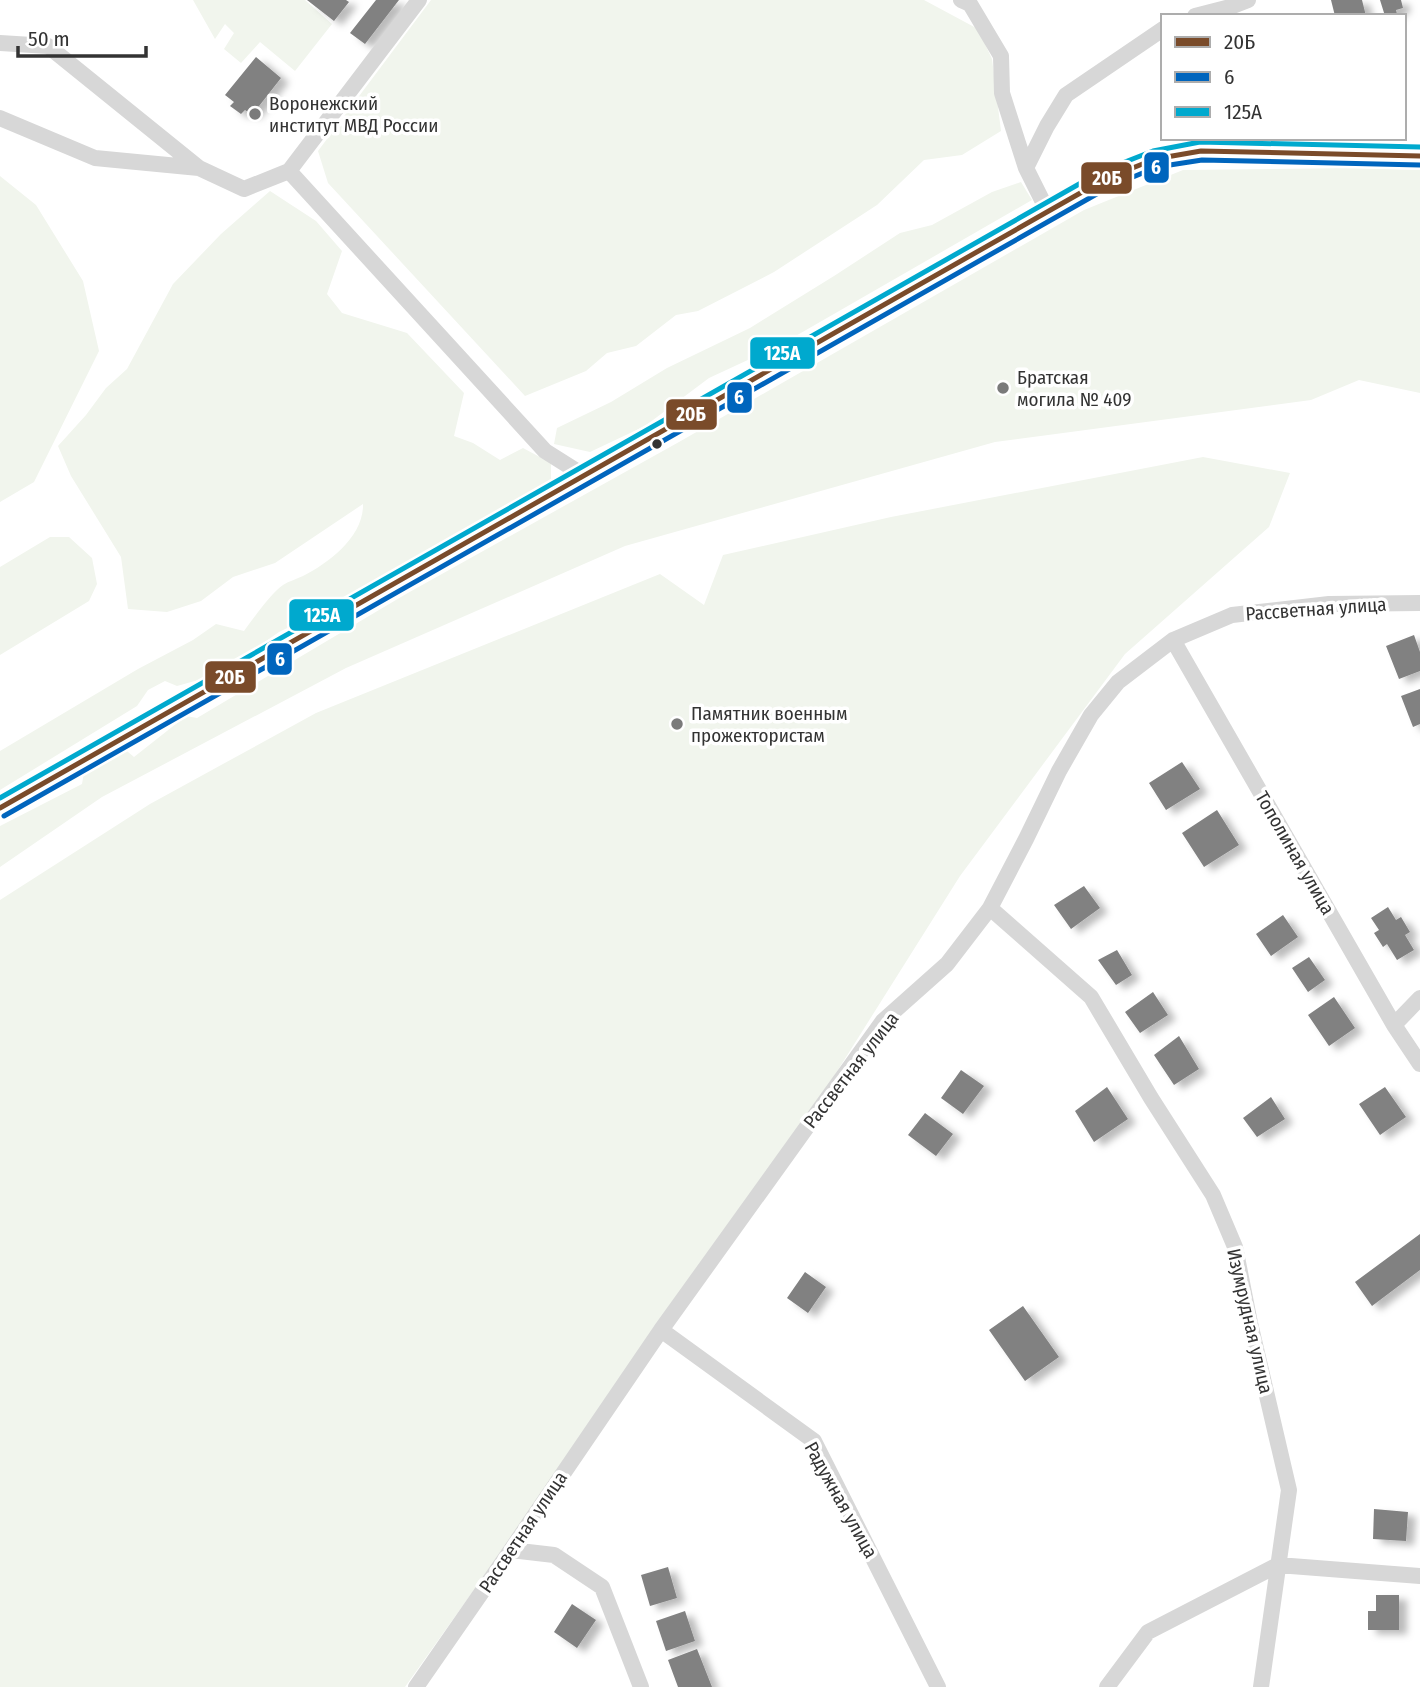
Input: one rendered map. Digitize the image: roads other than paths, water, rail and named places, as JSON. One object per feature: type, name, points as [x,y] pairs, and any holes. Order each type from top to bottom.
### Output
[{"type":"street","points":[[0,43],[48,47],[199,168],[244,189],[289,171],[419,0]]},
{"type":"street","points":[[961,0],[970,4],[1001,56],[1002,93],[1026,168],[1048,212]]},
{"type":"street","points":[[1204,14],[1230,8],[1248,0]]},
{"type":"street","points":[[1026,168],[1066,95],[1161,30]]},
{"type":"street","points":[[0,118],[95,158],[199,168]]},
{"type":"street","points":[[0,808],[1105,179],[1155,159],[1201,151],[1272,146],[1420,156]]},
{"type":"street","points":[[289,171],[545,451],[583,475]]},
{"type":"street","name":"Рассветная улица","points":[[416,1687],[661,1330],[883,1021],[947,964],[990,908],[1059,771],[1091,715],[1118,682],[1173,640],[1232,615],[1329,604],[1420,603]]},
{"type":"street","name":"Тополиная улица","points":[[1173,640],[1394,1025],[1420,1064]]},
{"type":"street","name":"Изумрудная улица","points":[[990,908],[1091,997],[1213,1195],[1235,1247],[1289,1490],[1261,1687]]},
{"type":"street","points":[[1394,1025],[1420,998]]},
{"type":"street","name":"Радужная улица","points":[[661,1330],[814,1441],[938,1687]]},
{"type":"street","points":[[512,1550],[554,1555],[602,1587],[641,1687]]},
{"type":"street","points":[[1107,1687],[1148,1632],[1278,1565],[1420,1576]]},
{"type":"place","name":"Воронежский институт МВД России","points":[[255,114]]},
{"type":"place","name":"Братская могила № 409","points":[[1003,388]]},
{"type":"place","name":"Памятник военным прожектористам","points":[[677,724]]}]
